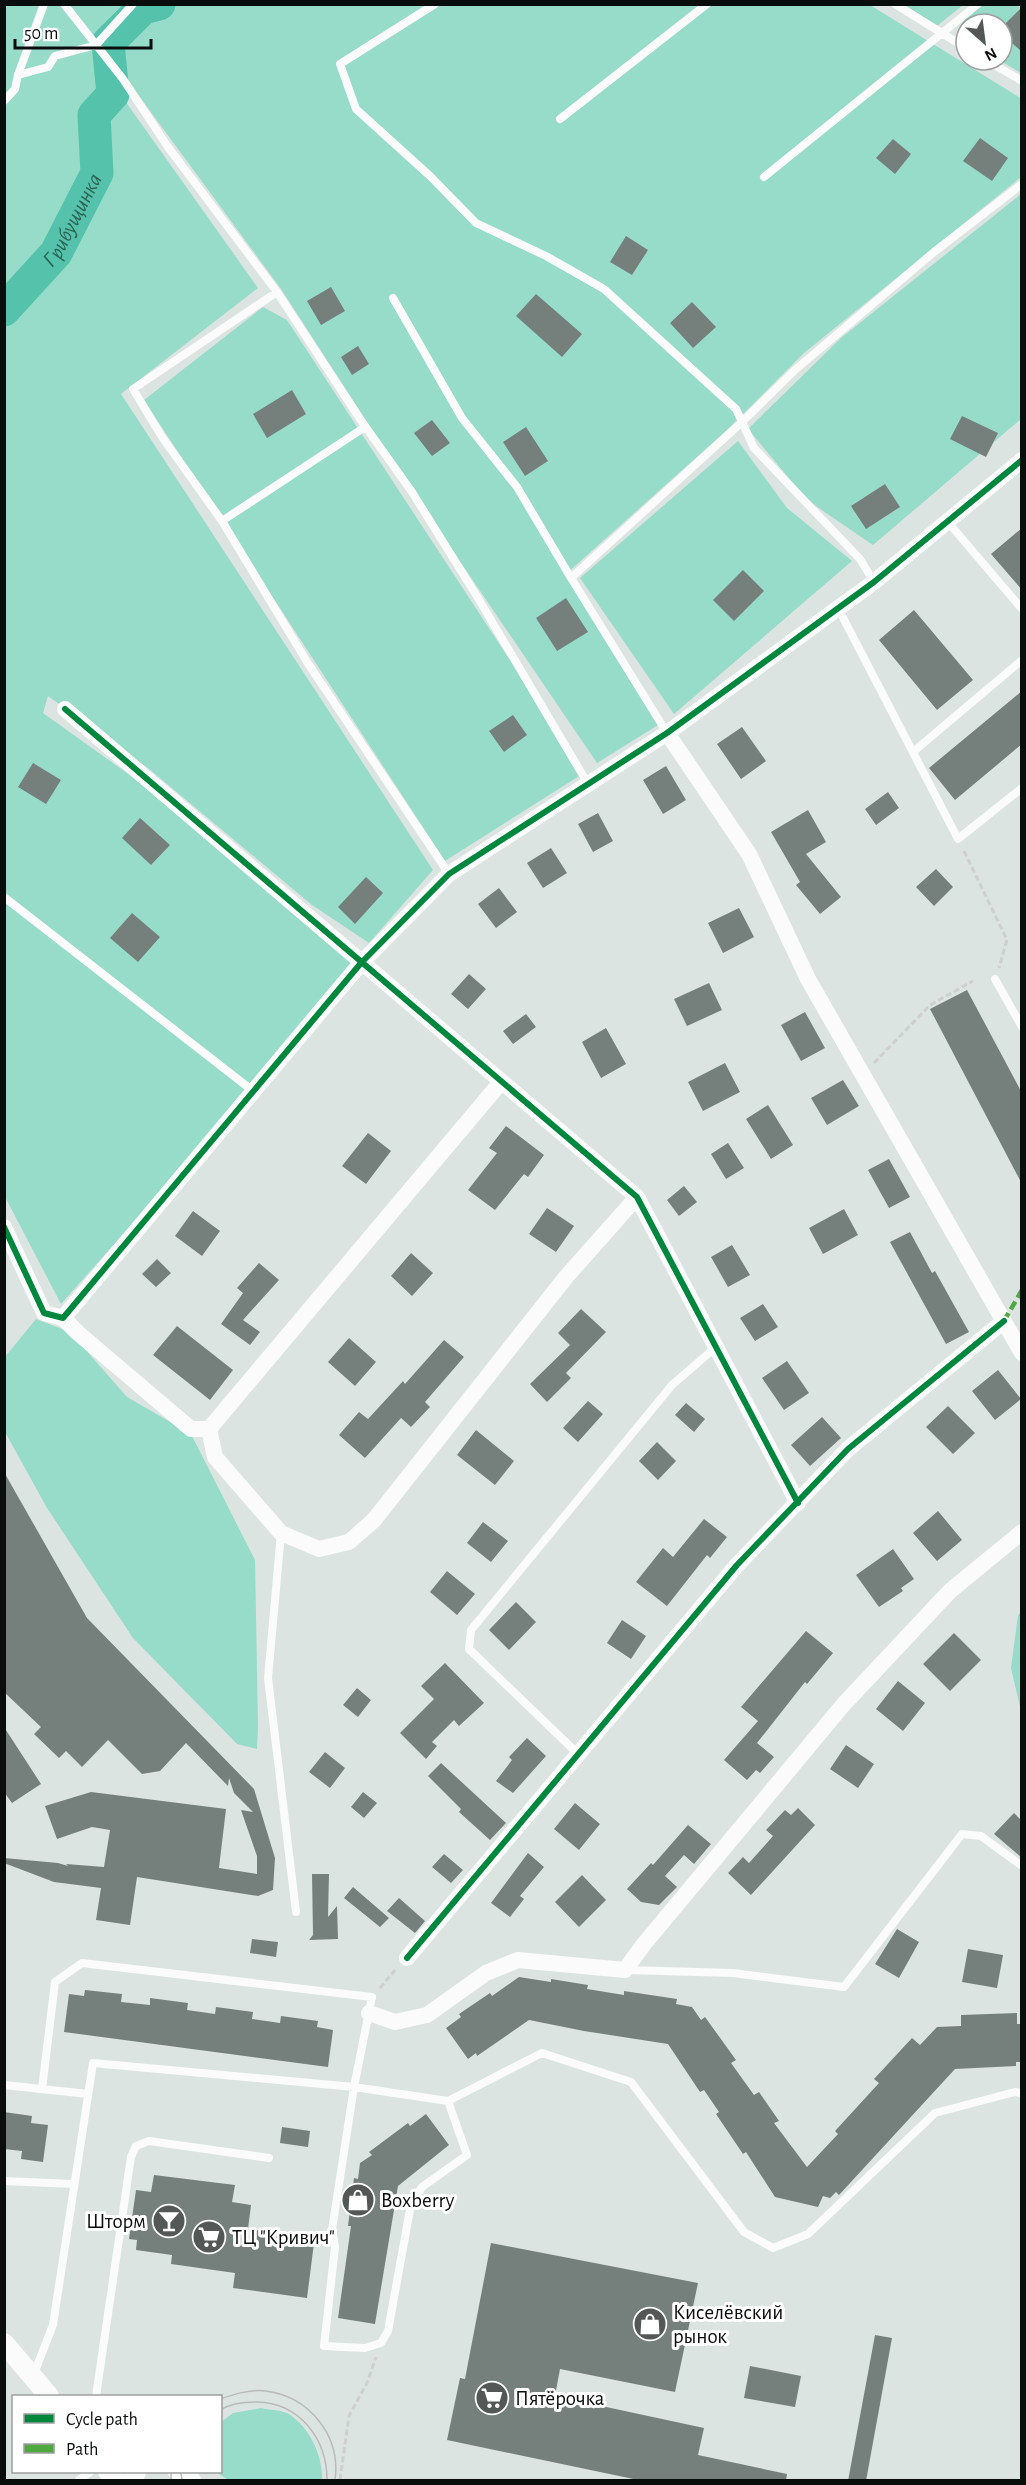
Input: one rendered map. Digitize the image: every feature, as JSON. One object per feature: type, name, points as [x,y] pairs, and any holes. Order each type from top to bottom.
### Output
[{"type":"street","points":[[63,1318],[361,963],[449,874],[667,733],[874,582],[1022,460]]},
{"type":"street","points":[[65,709],[637,1197],[798,1503]]},
{"type":"street","points":[[667,733],[749,854],[808,979],[1022,1353]]},
{"type":"street","points":[[4,1227],[9,1249],[44,1313],[63,1318],[191,1429],[209,1429],[501,1082]]},
{"type":"street","points":[[209,1429],[215,1457],[281,1533],[319,1549],[349,1542],[374,1520],[566,1277],[637,1197]]},
{"type":"street","points":[[406,1958],[737,1565],[848,1449],[1004,1321]]},
{"type":"street","points":[[370,2005],[395,2022],[427,2016],[486,1973],[518,1960],[625,1970],[644,1944],[843,1705],[950,1592],[1022,1532]]},
{"type":"street","points":[[4,2343],[45,2390]]},
{"type":"lane","points":[[4,101],[15,89],[44,4]]},
{"type":"lane","points":[[64,4],[123,79],[168,147],[277,292],[365,427],[412,492],[588,784]]},
{"type":"lane","points":[[18,75],[48,67],[55,56],[96,45],[133,4]]},
{"type":"lane","points":[[435,4],[340,64],[356,109],[430,176],[477,223],[546,256],[604,289],[736,410],[754,448],[860,559],[874,582]]},
{"type":"lane","points":[[560,119],[707,4]]},
{"type":"lane","points":[[895,4],[954,41]]},
{"type":"lane","points":[[764,177],[978,4]]},
{"type":"lane","points":[[1007,72],[1022,81]]},
{"type":"lane","points":[[571,578],[742,422],[795,370],[934,252],[1022,184]]},
{"type":"lane","points":[[277,292],[133,389],[162,438],[222,521],[309,665],[449,874]]},
{"type":"lane","points":[[393,298],[462,418],[517,487],[667,733]]},
{"type":"lane","points":[[222,521],[365,427]]},
{"type":"lane","points":[[947,521],[1022,609]]},
{"type":"lane","points":[[838,608],[958,839],[1022,788]]},
{"type":"lane","points":[[913,752],[1022,660]]},
{"type":"lane","points":[[4,897],[253,1091]]},
{"type":"lane","points":[[995,979],[1022,1027]]},
{"type":"lane","points":[[578,1754],[469,1649],[471,1630],[672,1385],[716,1347]]},
{"type":"lane","points":[[281,1533],[268,1678],[296,1912]]},
{"type":"lane","points":[[625,1970],[733,1973],[844,1987],[962,1833],[981,1836],[1022,1866]]},
{"type":"lane","points":[[42,2089],[55,1982],[82,1963],[370,2005],[354,2087],[332,2230],[335,2247],[324,2346],[365,2348],[381,2343],[388,2331],[411,2204],[422,2187],[467,2155],[448,2101]]},
{"type":"lane","points":[[45,2390],[73,2184],[93,2063],[354,2087],[448,2101],[542,2054],[631,2082],[744,2232],[773,2248],[808,2234],[935,2113],[1015,2092],[1022,2093]]},
{"type":"lane","points":[[4,2085],[88,2094]]},
{"type":"lane","points":[[96,2395],[131,2157],[136,2146],[149,2141],[269,2158]]},
{"type":"lane","points":[[4,2181],[73,2184]]},
{"type":"path","points":[[958,839],[1007,940],[995,979]]},
{"type":"path","points":[[863,1075],[930,1005],[973,981]]},
{"type":"path","points":[[370,2005],[406,1958]]},
{"type":"path","points":[[340,2481],[349,2416],[367,2383],[381,2343]]},
{"type":"green space","points":[[4,5],[870,5],[954,57],[954,72],[978,72],[1022,99],[1021,177],[804,353],[727,430],[566,574],[658,725],[597,763],[404,479],[281,289],[128,81],[123,98],[258,288],[121,394],[433,870],[369,943],[312,905],[149,769],[48,696],[43,713],[131,776],[357,956],[241,1101],[61,1304],[4,1195]]},
{"type":"green space","points":[[904,5],[963,5],[937,26]]},
{"type":"green space","points":[[978,5],[1021,5],[1021,73],[1014,69],[1014,12],[969,12]]},
{"type":"green space","points":[[1021,194],[1021,419],[873,545],[807,500],[748,429],[841,338]]},
{"type":"green space","points":[[263,307],[287,320],[584,773],[445,861],[144,400]]},
{"type":"green space","points":[[738,441],[787,508],[852,561],[674,714],[580,578]]},
{"type":"green space","points":[[36,1319],[70,1332],[127,1397],[191,1434],[255,1560],[257,1749],[237,1744],[133,1638],[47,1508],[5,1432],[4,1358]]},
{"type":"green space","points":[[1021,1612],[1021,1711],[1011,1668],[1018,1615]]},
{"type":"green space","points":[[261,2408],[289,2414],[303,2427],[314,2443],[318,2452],[322,2480],[228,2480],[218,2473],[222,2473],[222,2421],[233,2413]]},
{"type":"building","points":[[1022,7],[1022,52],[1014,45],[1014,15]]},
{"type":"building","points":[[980,138],[1008,158],[992,181],[963,161]]},
{"type":"building","points":[[893,139],[911,154],[895,174],[876,158]]},
{"type":"building","points":[[626,236],[648,250],[632,275],[610,262]]},
{"type":"building","points":[[331,287],[345,311],[321,325],[307,301]]},
{"type":"building","points":[[536,294],[582,334],[562,357],[516,316]]},
{"type":"building","points":[[692,302],[716,327],[693,348],[670,323]]},
{"type":"building","points":[[358,346],[369,364],[352,375],[341,357]]},
{"type":"building","points":[[292,390],[306,414],[267,438],[253,414]]},
{"type":"building","points":[[962,416],[998,433],[986,457],[950,439]]},
{"type":"building","points":[[432,420],[450,443],[432,456],[414,433]]},
{"type":"building","points":[[526,427],[548,461],[525,476],[503,442]]},
{"type":"building","points":[[885,484],[900,507],[866,529],[851,506]]},
{"type":"building","points":[[1022,528],[1022,590],[991,554]]},
{"type":"building","points":[[743,570],[764,591],[734,621],[713,600]]},
{"type":"building","points":[[566,598],[588,632],[557,651],[536,618]]},
{"type":"building","points":[[914,610],[973,680],[937,710],[879,640]]},
{"type":"building","points":[[1022,691],[1022,744],[955,800],[929,768]]},
{"type":"building","points":[[513,715],[527,735],[504,752],[489,731]]},
{"type":"building","points":[[742,727],[766,761],[741,779],[717,744]]},
{"type":"building","points":[[33,763],[61,780],[46,804],[18,787]]},
{"type":"building","points":[[666,766],[686,800],[663,814],[643,780]]},
{"type":"building","points":[[888,792],[899,808],[876,825],[865,809]]},
{"type":"building","points":[[808,810],[826,842],[806,854],[841,897],[820,914],[796,885],[800,882],[771,832]]},
{"type":"building","points":[[598,813],[613,841],[593,852],[578,824]]},
{"type":"building","points":[[140,818],[170,845],[151,865],[122,838]]},
{"type":"building","points":[[551,848],[567,873],[543,888],[527,863]]},
{"type":"building","points":[[936,869],[953,887],[934,906],[916,887]]},
{"type":"building","points":[[366,877],[383,893],[355,924],[338,907]]},
{"type":"building","points":[[499,888],[517,912],[496,928],[478,904]]},
{"type":"building","points":[[739,908],[754,937],[723,953],[708,923]]},
{"type":"building","points":[[132,913],[160,937],[138,962],[110,938]]},
{"type":"building","points":[[469,974],[486,989],[468,1009],[451,994]]},
{"type":"building","points":[[709,983],[722,1010],[687,1026],[674,999]]},
{"type":"building","points":[[967,990],[1022,1093],[1022,1184],[930,1009]]},
{"type":"building","points":[[805,1012],[825,1048],[801,1061],[781,1025]]},
{"type":"building","points":[[526,1014],[536,1027],[513,1044],[503,1031]]},
{"type":"building","points":[[606,1028],[626,1064],[601,1078],[582,1042]]},
{"type":"building","points":[[725,1063],[740,1092],[703,1111],[688,1082]]},
{"type":"building","points":[[843,1080],[859,1106],[827,1125],[811,1098]]},
{"type":"building","points":[[768,1105],[793,1145],[771,1159],[746,1119]]},
{"type":"building","points":[[506,1126],[544,1155],[528,1177],[524,1174],[495,1210],[468,1190],[497,1153],[489,1148]]},
{"type":"building","points":[[368,1133],[391,1151],[366,1184],[342,1166]]},
{"type":"building","points":[[728,1143],[744,1168],[726,1179],[711,1154]]},
{"type":"building","points":[[889,1159],[910,1197],[889,1208],[868,1170]]},
{"type":"building","points":[[684,1186],[697,1202],[679,1216],[667,1200]]},
{"type":"building","points":[[547,1208],[574,1226],[556,1252],[529,1234]]},
{"type":"building","points":[[844,1209],[858,1235],[823,1254],[809,1228]]},
{"type":"building","points":[[193,1211],[220,1231],[202,1256],[175,1236]]},
{"type":"building","points":[[910,1232],[932,1273],[935,1271],[969,1332],[946,1344],[890,1242]]},
{"type":"building","points":[[732,1245],[750,1275],[728,1287],[711,1257]]},
{"type":"building","points":[[411,1253],[433,1273],[412,1296],[391,1276]]},
{"type":"building","points":[[157,1259],[171,1273],[156,1287],[142,1274]]},
{"type":"building","points":[[259,1263],[279,1280],[243,1320],[260,1332],[250,1345],[221,1324],[243,1293],[237,1288]]},
{"type":"building","points":[[763,1304],[778,1327],[755,1341],[740,1318]]},
{"type":"building","points":[[581,1309],[606,1332],[566,1373],[571,1378],[547,1402],[530,1384],[570,1345],[558,1333]]},
{"type":"building","points":[[177,1326],[233,1370],[210,1400],[153,1355]]},
{"type":"building","points":[[349,1338],[376,1362],[355,1386],[328,1362]]},
{"type":"building","points":[[444,1340],[464,1357],[425,1402],[430,1407],[411,1427],[401,1418],[365,1458],[339,1435],[359,1412],[368,1419],[403,1381],[405,1384]]},
{"type":"building","points":[[787,1361],[809,1393],[784,1410],[762,1378]]},
{"type":"building","points":[[998,1370],[1021,1399],[995,1420],[972,1391]]},
{"type":"building","points":[[588,1401],[603,1414],[578,1442],[563,1428]]},
{"type":"building","points":[[686,1403],[705,1419],[694,1432],[675,1415]]},
{"type":"building","points":[[948,1406],[975,1433],[953,1454],[926,1427]]},
{"type":"building","points":[[822,1417],[841,1438],[810,1466],[791,1445]]},
{"type":"building","points":[[476,1430],[514,1461],[495,1485],[457,1455]]},
{"type":"building","points":[[657,1442],[676,1461],[658,1480],[639,1461]]},
{"type":"building","points":[[4,1472],[87,1618],[254,1789],[275,1858],[273,1890],[258,1896],[137,1877],[130,1925],[96,1920],[101,1888],[54,1882],[4,1863],[4,1858],[68,1866],[66,1864],[104,1867],[110,1830],[92,1827],[57,1839],[45,1806],[91,1792],[226,1809],[219,1868],[257,1874],[257,1856],[241,1810],[253,1812],[234,1793],[229,1778],[228,1786],[186,1743],[160,1771],[142,1774],[108,1740],[82,1767],[66,1751],[59,1758],[34,1734],[41,1727],[4,1692]]},
{"type":"building","points":[[938,1511],[962,1540],[937,1561],[913,1533]]},
{"type":"building","points":[[704,1519],[727,1537],[710,1558],[707,1555],[667,1606],[636,1582],[663,1548],[673,1557]]},
{"type":"building","points":[[483,1522],[508,1541],[491,1562],[467,1543]]},
{"type":"building","points":[[893,1549],[914,1579],[901,1588],[903,1591],[879,1607],[856,1575]]},
{"type":"building","points":[[447,1571],[475,1594],[457,1615],[430,1592]]},
{"type":"building","points":[[516,1602],[536,1622],[509,1650],[489,1630]]},
{"type":"building","points":[[622,1620],[646,1636],[631,1659],[607,1643]]},
{"type":"building","points":[[806,1631],[833,1653],[807,1684],[805,1682],[757,1743],[774,1757],[760,1773],[756,1770],[747,1780],[724,1760],[758,1721],[741,1707]]},
{"type":"building","points":[[954,1633],[981,1660],[950,1691],[923,1664]]},
{"type":"building","points":[[445,1663],[484,1703],[459,1726],[454,1720],[432,1742],[437,1746],[426,1759],[400,1733],[434,1699],[421,1686]]},
{"type":"building","points":[[898,1681],[925,1703],[903,1731],[876,1709]]},
{"type":"building","points":[[357,1688],[371,1700],[358,1717],[343,1705]]},
{"type":"building","points":[[4,1727],[41,1784],[12,1803],[4,1792]]},
{"type":"building","points":[[527,1738],[546,1756],[513,1793],[496,1781],[512,1760],[509,1757]]},
{"type":"building","points":[[846,1745],[874,1764],[858,1788],[830,1769]]},
{"type":"building","points":[[325,1752],[345,1768],[330,1788],[309,1772]]},
{"type":"building","points":[[441,1763],[506,1823],[490,1840],[459,1812],[461,1809],[428,1776]]},
{"type":"building","points":[[363,1792],[377,1803],[364,1818],[351,1807]]},
{"type":"building","points":[[575,1803],[600,1824],[579,1850],[554,1829]]},
{"type":"building","points":[[798,1808],[815,1825],[751,1895],[728,1873],[743,1857],[749,1863],[773,1836],[766,1830],[785,1810],[791,1815]]},
{"type":"building","points":[[1014,1813],[1022,1821],[1022,1858],[994,1834]]},
{"type":"building","points":[[688,1825],[711,1844],[694,1864],[684,1855],[665,1876],[677,1887],[659,1905],[641,1902],[627,1889],[651,1863],[653,1865]]},
{"type":"building","points":[[528,1853],[544,1867],[520,1896],[524,1899],[510,1917],[491,1903]]},
{"type":"building","points":[[444,1854],[463,1870],[451,1883],[432,1867]]},
{"type":"building","points":[[312,1874],[329,1874],[328,1917],[337,1906],[338,1939],[309,1940],[313,1935]]},
{"type":"building","points":[[582,1875],[606,1900],[579,1927],[555,1902]]},
{"type":"building","points":[[353,1887],[389,1918],[380,1927],[344,1898]]},
{"type":"building","points":[[399,1898],[425,1921],[415,1933],[387,1911]]},
{"type":"building","points":[[897,1929],[919,1942],[899,1978],[875,1964]]},
{"type":"building","points":[[252,1939],[278,1942],[276,1957],[250,1953]]},
{"type":"building","points":[[968,1949],[1003,1955],[997,1988],[962,1982]]},
{"type":"building","points":[[519,1977],[588,1985],[587,1989],[624,1995],[624,1991],[677,1999],[676,2004],[692,2007],[701,2020],[705,2017],[736,2060],[731,2063],[754,2095],[759,2092],[779,2121],[774,2123],[807,2167],[838,2134],[835,2131],[879,2083],[874,2079],[912,2038],[920,2045],[937,2027],[961,2026],[961,2015],[1017,2013],[1017,2024],[1022,2024],[1022,2062],[1016,2062],[1016,2066],[955,2069],[839,2195],[836,2192],[830,2198],[823,2196],[818,2207],[775,2197],[746,2152],[743,2154],[716,2114],[719,2112],[704,2090],[700,2092],[668,2044],[529,2020],[477,2056],[476,2053],[468,2059],[446,2028],[461,2017],[459,2014],[490,1993],[492,1996]]},
{"type":"building","points":[[85,1990],[122,1994],[121,2002],[150,2005],[150,1998],[188,2003],[187,2010],[215,2014],[216,2007],[253,2012],[252,2019],[280,2023],[281,2016],[318,2021],[317,2027],[333,2030],[328,2067],[64,2032],[69,1994],[84,1996]]},
{"type":"building","points":[[4,2112],[32,2116],[31,2123],[48,2125],[43,2162],[21,2159],[22,2151],[4,2149]]},
{"type":"building","points":[[426,2114],[449,2145],[398,2186],[375,2324],[338,2318],[351,2226],[348,2226],[354,2178],[358,2179],[360,2163],[372,2155],[369,2152],[408,2123],[410,2126]]},
{"type":"building","points":[[282,2127],[310,2131],[308,2147],[280,2143]]},
{"type":"building","name":"ТЦ \"Кривич\"","points":[[154,2175],[235,2185],[232,2202],[251,2205],[248,2229],[290,2235],[289,2240],[314,2243],[307,2298],[233,2288],[235,2273],[171,2264],[172,2255],[136,2250],[137,2240],[129,2239],[136,2190],[151,2192]]},
{"type":"building","points":[[491,2243],[698,2283],[675,2392],[560,2369],[555,2396],[704,2428],[698,2455],[787,2474],[786,2481],[643,2481],[447,2440],[460,2378],[465,2379]]},
{"type":"building","points":[[875,2335],[892,2338],[866,2481],[848,2481]]},
{"type":"building","points":[[750,2366],[801,2376],[795,2407],[744,2398]]},
{"type":"waterway","name":"Грибущинка","points":[[4,310],[56,253],[97,173],[94,115],[113,94],[108,43],[143,8],[159,4]]},
{"type":"tram line","points":[[222,2398],[243,2392],[266,2391],[296,2401],[309,2410],[319,2421],[333,2448],[336,2464],[335,2480]]},
{"type":"tram line","points":[[222,2409],[238,2403],[257,2402],[272,2404],[298,2416],[308,2426],[322,2451],[327,2480]]},
{"type":"tram line","points":[[171,2473],[171,2480]]},
{"type":"tram line","points":[[181,2473],[182,2480]]},
{"type":"marked path","points":[[1004,1321],[1022,1290]]},
{"type":"cycle path","points":[[4,1227],[44,1313],[63,1318],[361,963],[449,874],[667,733],[874,582],[1022,460]]},
{"type":"cycle path","points":[[65,709],[637,1197],[798,1503]]},
{"type":"cycle path","points":[[407,1958],[737,1565],[848,1449],[1004,1321]]},
{"type":"place","name":"Boxberry","points":[[358,2200]]},
{"type":"place","name":"Шторм","points":[[169,2221]]},
{"type":"place","name":"ТЦ \"Кривич\"","points":[[209,2237]]},
{"type":"place","name":"Киселёвский рынок","points":[[650,2324]]},
{"type":"place","name":"Пятёрочка","points":[[492,2398]]}]
